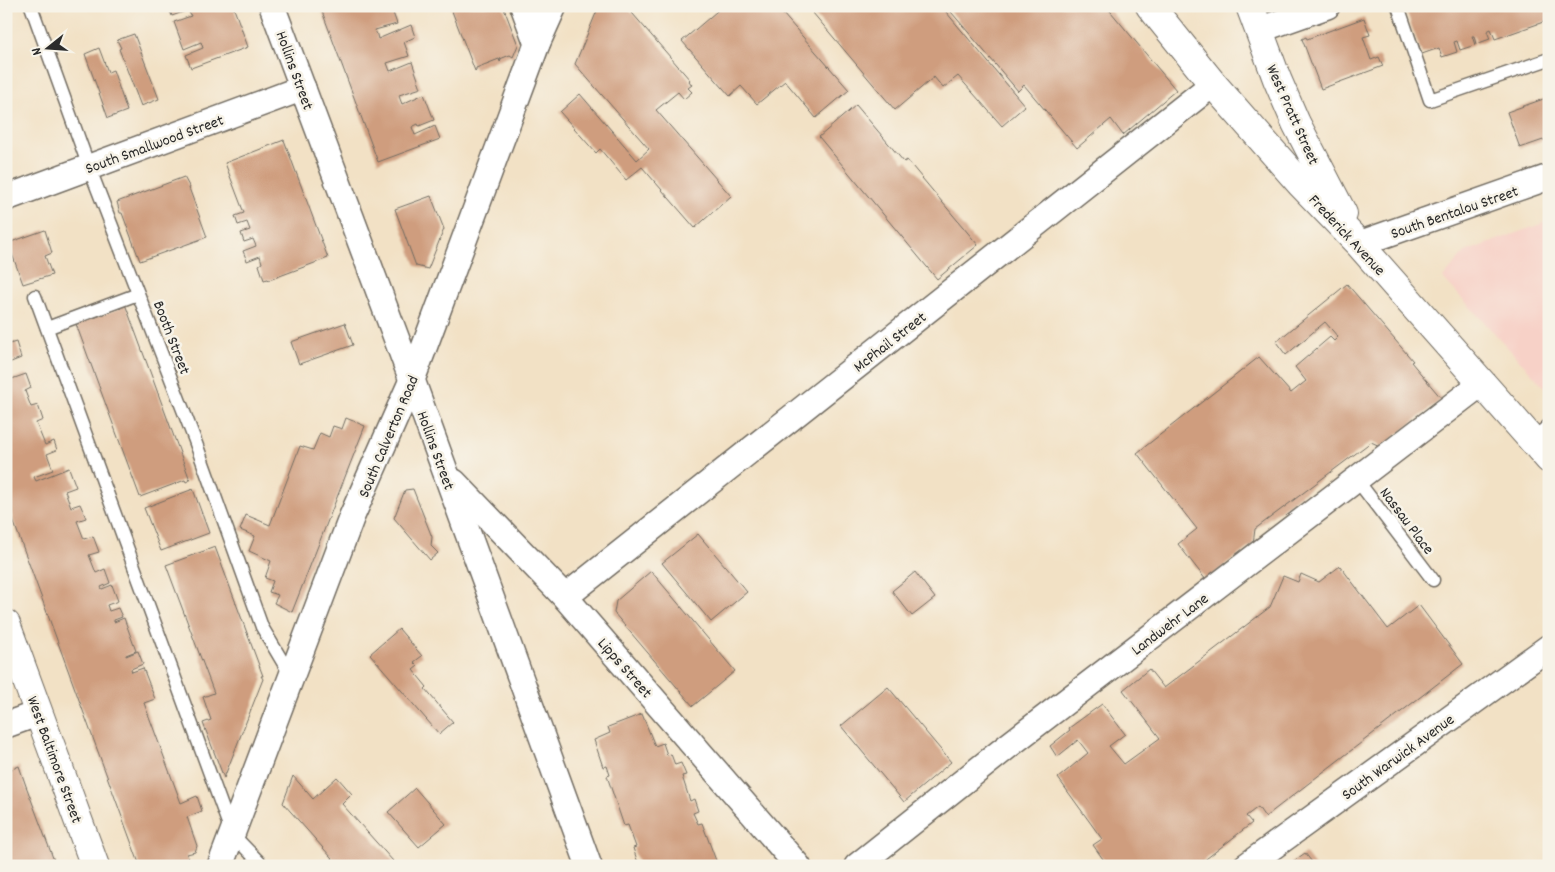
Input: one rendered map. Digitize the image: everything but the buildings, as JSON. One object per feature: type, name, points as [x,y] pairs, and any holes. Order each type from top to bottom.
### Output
[{"type":"main road","name":"Frederick Avenue","points":[[1150,6],[1213,84],[1301,184],[1360,244],[1482,383],[1543,442]]},
{"type":"main road","name":"West Pratt Street","points":[[1255,18],[1277,79],[1296,123],[1360,244]]},
{"type":"main road","name":"West Baltimore Street","points":[[6,624],[95,866]]},
{"type":"street","name":"Hollins Street","points":[[272,6],[412,380],[589,866]]},
{"type":"street","points":[[523,6],[537,44]]},
{"type":"street","name":"South Calverton Road","points":[[220,866],[352,516],[412,380],[537,44],[554,6]]},
{"type":"street","points":[[1255,18],[1327,6]]},
{"type":"street","name":"McPhail Street","points":[[565,596],[1213,84]]},
{"type":"street","name":"South Smallwood Street","points":[[6,198],[302,88]]},
{"type":"street","name":"South Bentalou Street","points":[[1360,244],[1549,177]]},
{"type":"street","name":"Landwehr Lane","points":[[857,866],[1008,746],[1482,383]]},
{"type":"street","name":"Lipps Street","points":[[447,475],[565,596],[798,866]]},
{"type":"street","name":"South Warwick Avenue","points":[[1246,866],[1549,647]]},
{"type":"street","points":[[6,725],[39,713]]},
{"type":"lane","name":"Booth Street","points":[[31,6],[90,167],[194,438],[262,627],[292,677]]},
{"type":"lane","points":[[1398,6],[1430,100],[1549,59]]},
{"type":"lane","points":[[47,328],[138,294]]},
{"type":"lane","points":[[35,296],[232,834],[263,866]]},
{"type":"lane","name":"Nassau Place","points":[[1357,480],[1433,580]]},
{"type":"shaded area","points":[[1549,221],[1549,392],[1443,278],[1465,252]]}]
